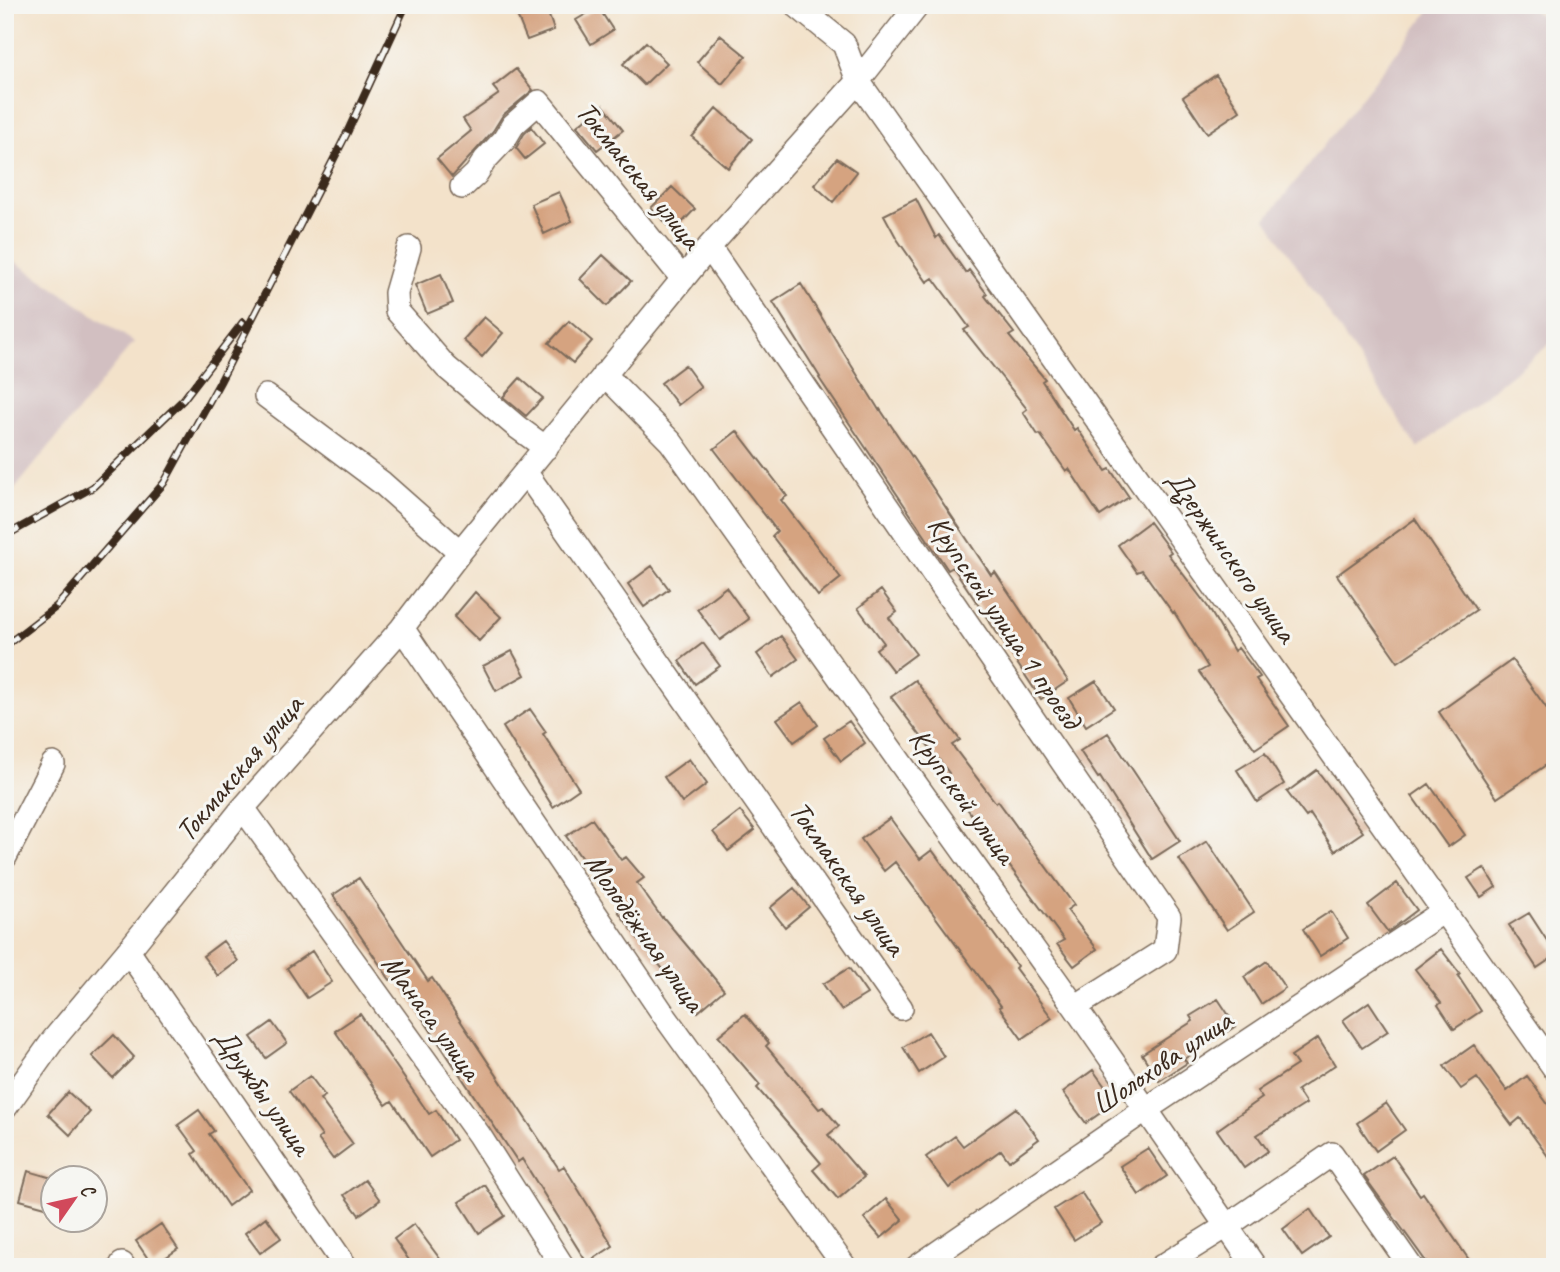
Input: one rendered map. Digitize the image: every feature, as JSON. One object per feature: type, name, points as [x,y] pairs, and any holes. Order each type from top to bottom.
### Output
[{"type":"street","points":[[796,5],[844,44],[858,80]]},
{"type":"street","name":"Токмакская улица","points":[[5,1108],[54,1039],[243,808],[401,628],[709,247],[858,80],[918,5]]},
{"type":"street","name":"Дзержинского улица","points":[[858,80],[1555,1069]]},
{"type":"street","name":"Токмакская улица","points":[[463,187],[477,174],[513,125],[539,102],[683,279]]},
{"type":"street","name":"Крупской улица 1 проезд","points":[[709,247],[1169,917],[1165,950],[1074,1007]]},
{"type":"street","points":[[409,248],[396,293],[397,311],[446,367],[546,448]]},
{"type":"street","name":"Крупской улица","points":[[604,374],[671,442],[1074,1007],[1255,1267]]},
{"type":"street","points":[[266,396],[382,483],[460,552]]},
{"type":"street","name":"Токмакская улица","points":[[526,473],[901,1008]]},
{"type":"street","name":"Молодёжная улица","points":[[401,628],[658,1007],[845,1267]]},
{"type":"street","points":[[5,857],[53,764]]},
{"type":"street","name":"Манаса улица","points":[[243,808],[479,1135],[563,1267]]},
{"type":"street","name":"Шолохова улица","points":[[917,1267],[1145,1110],[1444,911]]},
{"type":"street","name":"Дружбы улица","points":[[128,951],[346,1267]]},
{"type":"street","points":[[1161,1267],[1227,1226],[1332,1154],[1410,1267]]},
{"type":"shaded area","points":[[1434,5],[1527,5],[1555,27],[1555,340],[1418,448],[1266,219]]},
{"type":"shaded area","points":[[5,255],[134,342],[5,501]]},
{"type":"building","points":[[527,5],[545,5],[554,30],[527,40],[515,10]]},
{"type":"building","points":[[598,7],[613,30],[591,44],[576,20]]},
{"type":"building","points":[[720,35],[746,56],[722,84],[697,62]]},
{"type":"building","points":[[646,42],[667,63],[644,85],[623,64]]},
{"type":"building","points":[[516,69],[533,90],[503,115],[493,131],[452,177],[437,159],[471,131],[463,119],[499,94],[493,87]]},
{"type":"building","points":[[1216,75],[1240,111],[1207,133],[1183,97]]},
{"type":"building","points":[[603,105],[623,130],[597,150],[577,126]]},
{"type":"building","points":[[717,108],[752,139],[728,168],[692,137]]},
{"type":"building","points":[[531,127],[544,144],[525,159],[516,148]]},
{"type":"building","points":[[837,158],[857,172],[833,202],[814,185]]},
{"type":"building","points":[[672,187],[695,209],[674,231],[651,208]]},
{"type":"building","points":[[559,192],[572,221],[544,234],[531,204]]},
{"type":"building","points":[[916,199],[936,238],[939,235],[966,273],[969,270],[987,294],[985,296],[1014,333],[1009,336],[1045,379],[1042,381],[1074,430],[1077,428],[1106,471],[1110,469],[1129,497],[1100,516],[1069,469],[1066,471],[1040,434],[1038,435],[1023,412],[1027,409],[964,330],[969,327],[933,278],[927,282],[897,239],[884,215]]},
{"type":"building","points":[[603,255],[631,281],[607,306],[580,279]]},
{"type":"building","points":[[441,274],[453,303],[427,314],[415,285]]},
{"type":"building","points":[[801,284],[879,410],[991,575],[995,572],[1068,681],[1041,699],[953,567],[948,570],[819,378],[773,302]]},
{"type":"building","points":[[484,317],[503,333],[482,357],[463,340]]},
{"type":"building","points":[[569,321],[592,341],[573,363],[549,343]]},
{"type":"building","points":[[685,365],[701,387],[678,405],[661,383]]},
{"type":"building","points":[[520,378],[543,398],[526,416],[503,397]]},
{"type":"building","points":[[737,431],[787,496],[781,500],[841,578],[818,596],[772,536],[777,531],[714,449]]},
{"type":"building","points":[[1415,519],[1476,610],[1398,662],[1337,575]]},
{"type":"building","points":[[1149,522],[1171,552],[1168,554],[1208,607],[1234,651],[1238,648],[1260,677],[1256,679],[1289,726],[1255,749],[1199,672],[1208,667],[1174,612],[1142,570],[1137,572],[1118,545]]},
{"type":"building","points":[[652,566],[669,589],[644,607],[628,584]]},
{"type":"building","points":[[726,587],[749,619],[720,640],[697,609]]},
{"type":"building","points":[[881,590],[897,612],[889,618],[916,654],[893,671],[876,649],[884,643],[858,608]]},
{"type":"building","points":[[475,592],[501,617],[479,641],[454,617]]},
{"type":"building","points":[[781,636],[798,659],[773,677],[757,654]]},
{"type":"building","points":[[703,643],[720,666],[695,684],[679,661]]},
{"type":"building","points":[[512,651],[525,675],[496,691],[483,666]]},
{"type":"building","points":[[1512,660],[1555,720],[1555,759],[1497,798],[1439,712]]},
{"type":"building","points":[[915,680],[960,740],[952,745],[996,803],[998,801],[1074,905],[1067,910],[1097,949],[1074,966],[1057,944],[1064,940],[960,799],[958,801],[941,779],[949,773],[891,697]]},
{"type":"building","points":[[1096,681],[1114,708],[1086,726],[1069,698]]},
{"type":"building","points":[[802,702],[818,725],[794,742],[777,719]]},
{"type":"building","points":[[530,709],[579,789],[553,807],[503,727]]},
{"type":"building","points":[[849,721],[865,743],[841,761],[824,738]]},
{"type":"building","points":[[1108,733],[1180,841],[1152,859],[1100,777],[1098,778],[1080,751]]},
{"type":"building","points":[[1265,753],[1284,784],[1257,802],[1237,770]]},
{"type":"building","points":[[689,759],[707,784],[682,803],[664,777]]},
{"type":"building","points":[[1317,770],[1363,832],[1335,851],[1310,814],[1306,817],[1287,792]]},
{"type":"building","points":[[1429,784],[1465,835],[1448,847],[1412,796]]},
{"type":"building","points":[[740,811],[755,830],[728,851],[713,832]]},
{"type":"building","points":[[890,818],[920,859],[932,850],[1052,1018],[1022,1039],[999,1007],[1001,1006],[895,862],[884,871],[861,839]]},
{"type":"building","points":[[592,819],[621,860],[626,857],[644,878],[637,883],[662,918],[724,990],[698,1012],[639,940],[618,911],[624,907],[566,836]]},
{"type":"building","points":[[1207,841],[1254,912],[1227,930],[1179,859]]},
{"type":"building","points":[[1484,868],[1496,887],[1481,897],[1468,878]]},
{"type":"building","points":[[359,878],[428,981],[432,978],[559,1169],[564,1166],[613,1246],[587,1263],[522,1159],[518,1162],[395,977],[390,980],[333,895]]},
{"type":"building","points":[[1397,883],[1417,910],[1388,932],[1368,905]]},
{"type":"building","points":[[794,888],[809,907],[785,927],[770,908]]},
{"type":"building","points":[[1331,911],[1348,938],[1320,956],[1303,929]]},
{"type":"building","points":[[1529,913],[1555,953],[1555,956],[1537,968],[1509,925]]},
{"type":"building","points":[[223,941],[238,961],[218,976],[203,956]]},
{"type":"building","points":[[1441,949],[1460,974],[1458,976],[1481,1011],[1454,1029],[1438,1005],[1441,1003],[1415,969]]},
{"type":"building","points":[[312,951],[332,982],[307,998],[287,968]]},
{"type":"building","points":[[1267,961],[1285,988],[1261,1004],[1244,977]]},
{"type":"building","points":[[849,968],[867,994],[841,1010],[823,984]]},
{"type":"building","points":[[1218,999],[1236,1026],[1184,1059],[1187,1063],[1159,1081],[1142,1054],[1193,1021],[1190,1016]]},
{"type":"building","points":[[1369,1002],[1388,1031],[1362,1048],[1343,1020]]},
{"type":"building","points":[[360,1014],[429,1114],[436,1110],[455,1140],[430,1157],[392,1101],[386,1105],[335,1031]]},
{"type":"building","points":[[745,1014],[769,1043],[766,1046],[819,1109],[823,1107],[839,1126],[828,1135],[864,1177],[838,1199],[813,1170],[821,1163],[757,1088],[760,1085],[718,1036]]},
{"type":"building","points":[[272,1022],[287,1043],[266,1058],[251,1037]]},
{"type":"building","points":[[928,1032],[944,1057],[919,1073],[903,1047]]},
{"type":"building","points":[[114,1035],[134,1057],[113,1078],[92,1056]]},
{"type":"building","points":[[1318,1038],[1335,1065],[1297,1090],[1306,1104],[1257,1135],[1268,1151],[1244,1168],[1217,1130],[1262,1098],[1257,1091],[1297,1065],[1291,1056]]},
{"type":"building","points":[[1474,1045],[1507,1091],[1527,1076],[1555,1114],[1555,1166],[1520,1118],[1512,1125],[1477,1078],[1461,1089],[1444,1066]]},
{"type":"building","points":[[1093,1070],[1116,1102],[1086,1123],[1063,1092]]},
{"type":"building","points":[[310,1076],[325,1096],[320,1099],[353,1144],[333,1159],[318,1139],[322,1136],[289,1091]]},
{"type":"building","points":[[68,1092],[90,1112],[70,1135],[48,1114]]},
{"type":"building","points":[[1386,1103],[1405,1130],[1376,1151],[1357,1123]]},
{"type":"building","points":[[1016,1108],[1039,1139],[1009,1161],[1001,1150],[949,1188],[926,1157],[955,1136],[963,1146]]},
{"type":"building","points":[[199,1110],[214,1131],[209,1134],[249,1190],[228,1206],[193,1154],[197,1151],[178,1125]]},
{"type":"building","points":[[1148,1148],[1167,1176],[1139,1195],[1120,1166]]},
{"type":"building","points":[[1393,1156],[1420,1195],[1423,1193],[1474,1267],[1430,1267],[1364,1176]]},
{"type":"building","points":[[28,1171],[38,1174],[38,1205],[20,1200]]},
{"type":"building","points":[[365,1180],[380,1200],[359,1215],[344,1195]]},
{"type":"building","points":[[485,1185],[505,1216],[479,1233],[459,1202]]},
{"type":"building","points":[[1081,1192],[1101,1223],[1074,1240],[1054,1209]]},
{"type":"building","points":[[886,1199],[903,1220],[881,1238],[864,1218]]},
{"type":"building","points":[[1310,1209],[1329,1237],[1302,1256],[1283,1229]]},
{"type":"building","points":[[266,1217],[281,1238],[260,1253],[245,1233]]},
{"type":"building","points":[[161,1224],[178,1249],[153,1266],[136,1241]]},
{"type":"building","points":[[414,1224],[446,1267],[414,1267],[394,1239]]},
{"type":"railway","points":[[5,646],[57,606],[164,483],[221,380],[346,135],[406,5]]},
{"type":"railway","points":[[5,536],[93,487],[183,400],[243,322]]}]
